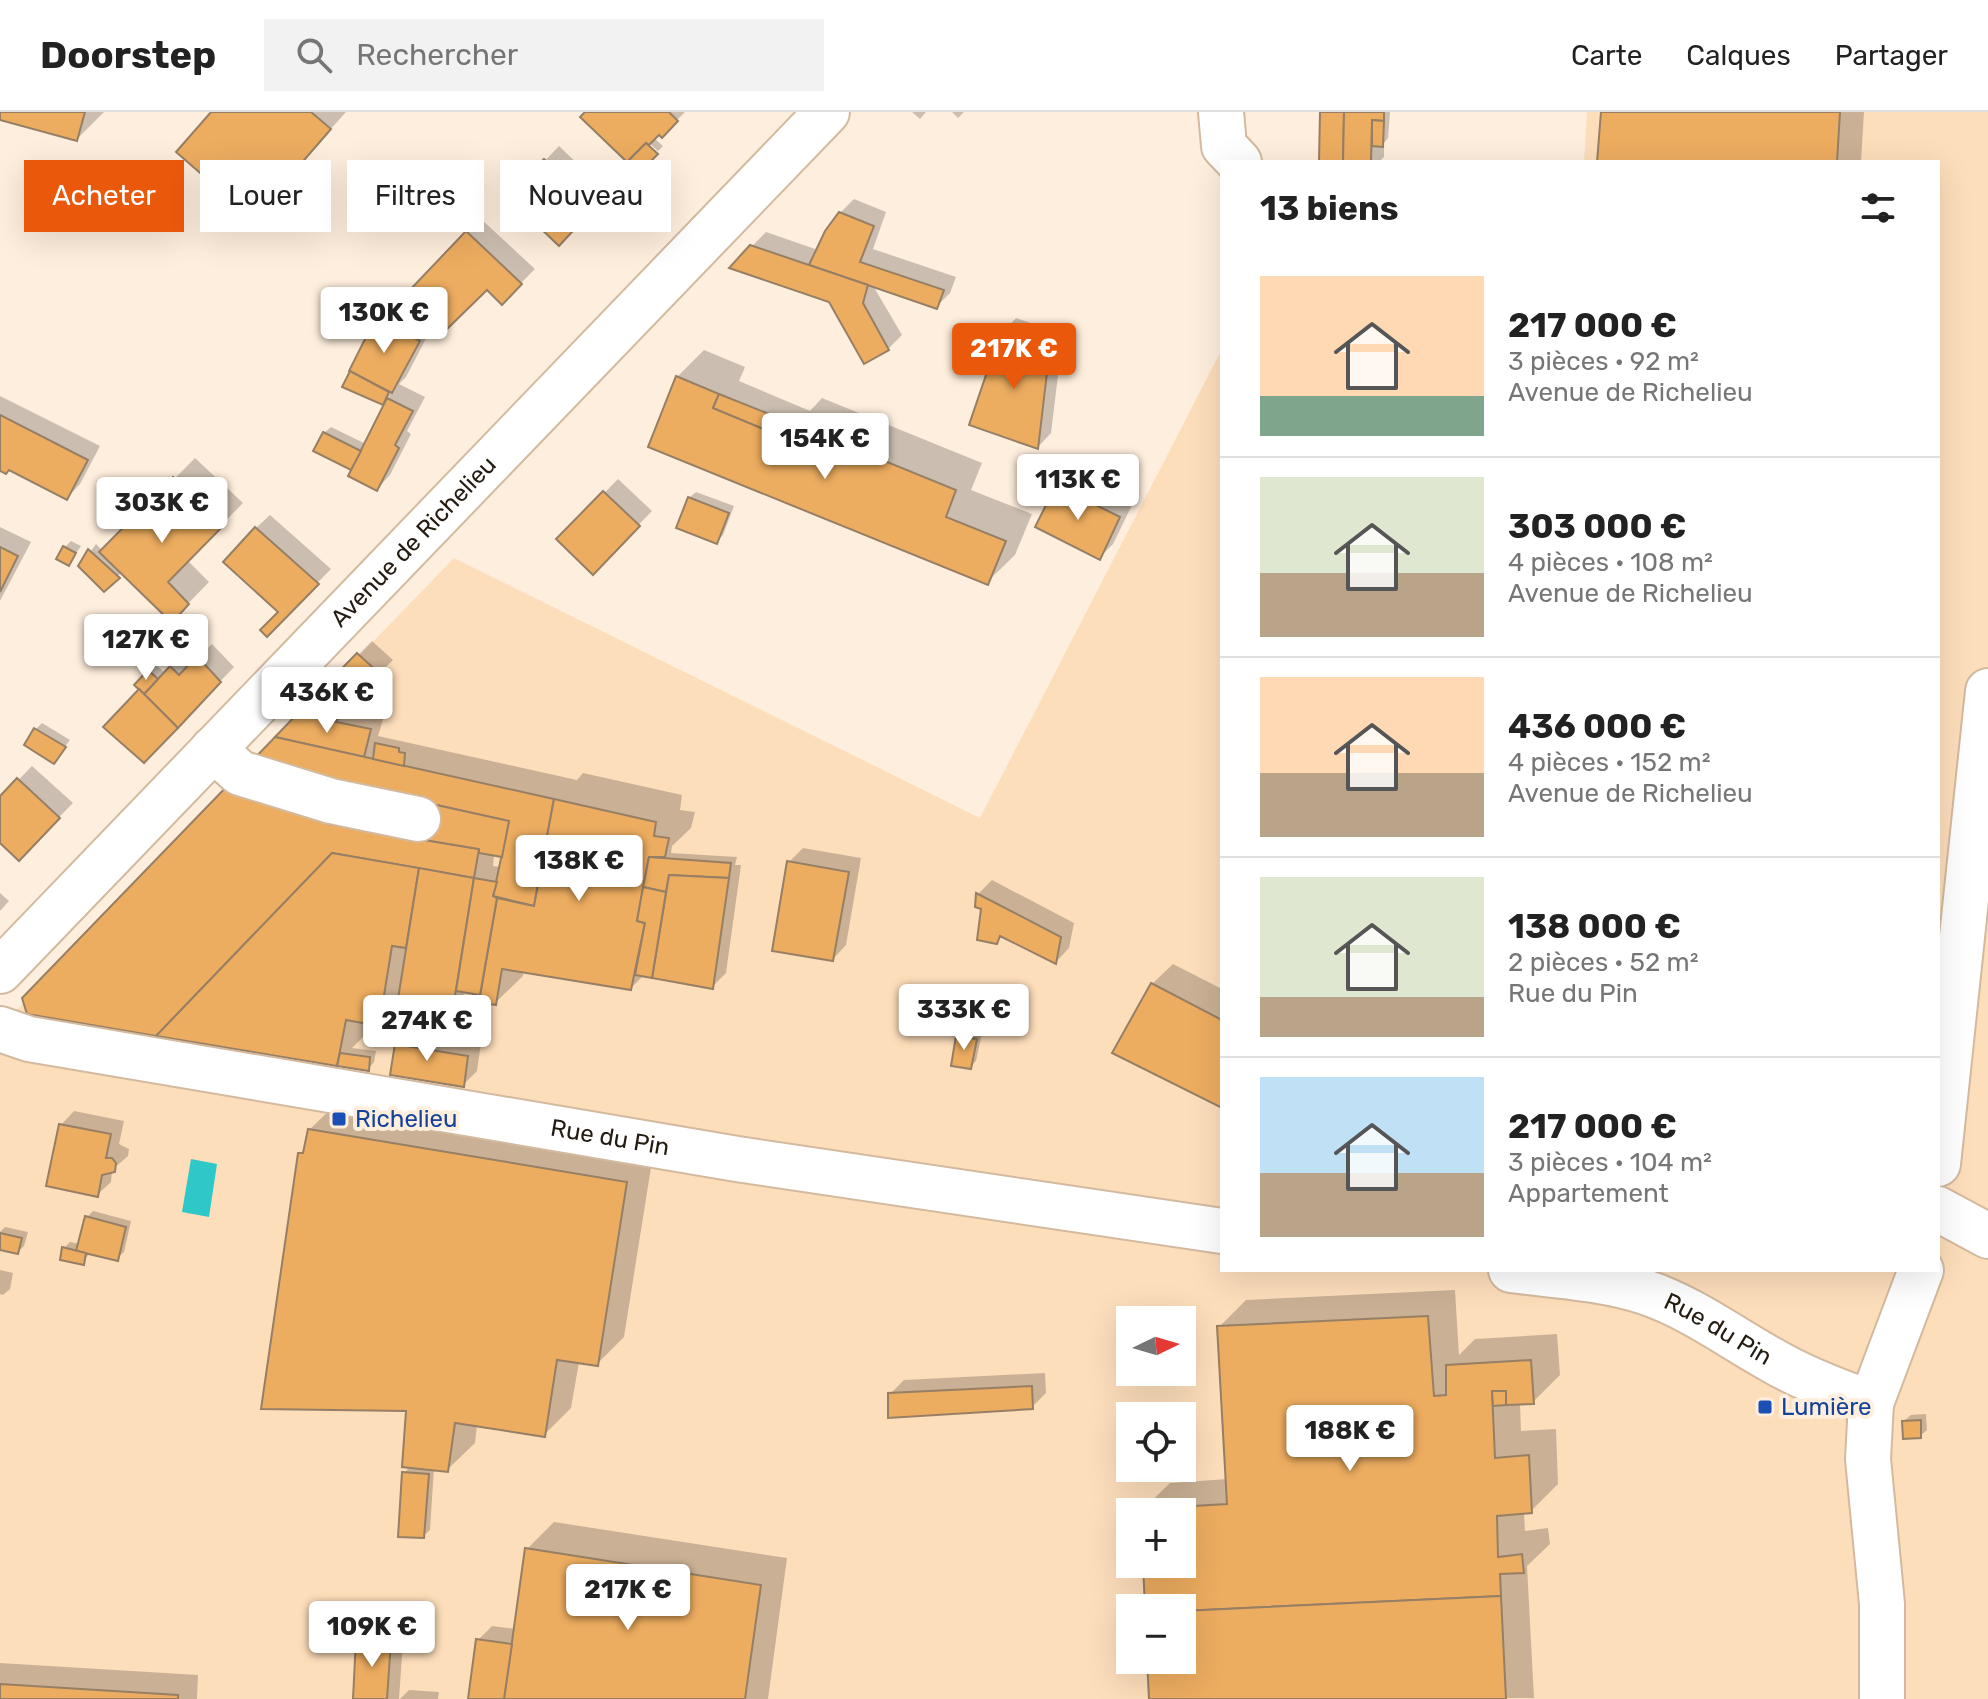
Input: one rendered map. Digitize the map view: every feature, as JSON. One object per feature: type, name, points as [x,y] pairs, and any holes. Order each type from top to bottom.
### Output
[{"type":"street","name":"Avenue de Richelieu","points":[[0,971],[827,112]]},
{"type":"street","points":[[1221,112],[1224,146],[1237,160]]},
{"type":"street","points":[[1940,1145],[1988,691]]},
{"type":"street","points":[[213,749],[240,773],[331,801],[418,819]]},
{"type":"street","name":"Rue du Pin","points":[[0,1029],[29,1039],[737,1159],[1220,1231]]},
{"type":"street","points":[[1940,1210],[1988,1236]]},
{"type":"street","name":"Rue du Pin","points":[[1526,1272],[1644,1291],[1685,1308],[1817,1384],[1871,1403]]},
{"type":"street","points":[[1884,1698],[1882,1604],[1868,1459],[1871,1403],[1920,1272]]},
{"type":"shaded area","points":[[1587,112],[1988,112],[1988,1699],[0,1699],[0,1027],[454,558],[980,818],[1220,353],[1220,1272],[1940,1272],[1940,160],[1584,160]]},
{"type":"water","points":[[191,1159],[217,1164],[209,1217],[182,1212]]},
{"type":"building","points":[[0,112],[85,112],[77,141],[0,120]]},
{"type":"building","points":[[211,112],[311,112],[331,129],[304,160],[200,160],[200,173],[176,152]]},
{"type":"building","points":[[585,112],[669,112],[678,121],[662,138],[659,135],[629,160],[625,160],[580,117]]},
{"type":"building","points":[[1320,112],[1344,112],[1343,160],[1319,160]]},
{"type":"building","points":[[1344,112],[1384,112],[1384,121],[1372,120],[1371,160],[1343,160]]},
{"type":"building","points":[[1601,112],[1840,112],[1837,160],[1597,160]]},
{"type":"building","points":[[1372,120],[1384,121],[1383,147],[1372,146]]},
{"type":"building","points":[[646,143],[658,154],[652,160],[629,160]]},
{"type":"building","points":[[839,212],[874,226],[860,262],[944,290],[937,309],[809,265],[825,231]]},
{"type":"building","points":[[465,232],[522,284],[502,305],[487,290],[445,331],[407,293]]},
{"type":"building","points":[[544,232],[572,232],[559,246]]},
{"type":"building","points":[[750,245],[868,285],[863,303],[889,350],[864,364],[829,302],[729,268]]},
{"type":"building","points":[[376,317],[420,341],[392,393],[349,371]]},
{"type":"building","points":[[1001,331],[1050,347],[1038,449],[969,425]]},
{"type":"building","points":[[350,371],[389,392],[383,405],[342,387]]},
{"type":"building","points":[[676,376],[719,394],[713,408],[788,439],[794,424],[956,490],[946,517],[1006,541],[988,585],[648,447]]},
{"type":"building","points":[[719,394],[794,424],[788,439],[713,408]]},
{"type":"building","points":[[387,398],[413,411],[395,445],[399,448],[377,491],[348,476]]},
{"type":"building","points":[[0,415],[88,460],[67,500],[9,470],[6,474],[0,471]]},
{"type":"building","points":[[323,432],[361,451],[351,470],[313,451]]},
{"type":"building","points":[[173,477],[224,525],[168,582],[189,604],[172,623],[99,552]]},
{"type":"building","points":[[1056,485],[1120,517],[1100,560],[1035,527]]},
{"type":"building","points":[[603,491],[640,526],[593,575],[556,539]]},
{"type":"building","points":[[688,497],[729,513],[717,544],[676,528]]},
{"type":"building","points":[[255,527],[319,584],[267,637],[260,630],[278,612],[223,562]]},
{"type":"building","points":[[63,546],[76,553],[69,566],[56,559]]},
{"type":"building","points":[[0,547],[18,556],[0,592]]},
{"type":"building","points":[[88,549],[120,578],[104,592],[78,566]]},
{"type":"building","points":[[357,653],[381,675],[340,717],[315,696]]},
{"type":"building","points":[[197,656],[221,682],[178,728],[144,694],[170,666],[179,675]]},
{"type":"building","points":[[148,670],[158,679],[144,694],[134,685]]},
{"type":"building","points":[[139,689],[178,728],[144,763],[103,727]]},
{"type":"building","points":[[315,696],[340,717],[335,722],[297,714]]},
{"type":"building","points":[[297,714],[371,729],[364,757],[275,737]]},
{"type":"building","points":[[34,728],[66,747],[54,764],[24,745]]},
{"type":"building","points":[[275,737],[554,799],[534,906],[493,896],[509,821],[249,764]]},
{"type":"building","points":[[375,743],[399,748],[399,752],[405,753],[404,766],[373,759]]},
{"type":"building","points":[[17,778],[60,818],[19,861],[0,843],[0,796]]},
{"type":"building","points":[[232,781],[328,824],[479,849],[474,878],[332,853],[156,1036],[27,1014],[22,998]]},
{"type":"building","points":[[554,799],[656,822],[654,836],[669,838],[665,857],[649,857],[637,921],[645,923],[631,990],[502,969],[496,1005],[479,1002],[497,898],[534,906]]},
{"type":"building","points":[[432,804],[509,821],[502,857],[479,853],[479,849],[425,840]]},
{"type":"building","points":[[332,853],[419,868],[406,948],[392,946],[379,1026],[346,1020],[337,1066],[156,1036]]},
{"type":"building","points":[[649,857],[731,863],[729,878],[669,875],[666,892],[643,887]]},
{"type":"building","points":[[787,861],[849,872],[833,961],[772,951]]},
{"type":"building","points":[[419,868],[474,878],[453,1008],[398,999]]},
{"type":"building","points":[[669,875],[729,878],[713,989],[652,978]]},
{"type":"building","points":[[474,878],[497,882],[480,995],[456,991]]},
{"type":"building","points":[[643,887],[666,892],[652,978],[635,975],[645,923],[637,921]]},
{"type":"building","points":[[976,893],[1061,937],[1056,964],[1000,936],[997,944],[977,940],[981,909],[975,907]]},
{"type":"building","points":[[1151,983],[1220,1019],[1220,1107],[1112,1053]]},
{"type":"building","points":[[398,1025],[409,1027],[406,1046],[468,1056],[464,1087],[390,1075]]},
{"type":"building","points":[[956,1036],[977,1039],[971,1069],[951,1066]]},
{"type":"building","points":[[340,1053],[370,1057],[369,1071],[337,1066]]},
{"type":"building","points":[[59,1124],[111,1134],[106,1158],[112,1158],[116,1163],[115,1172],[102,1175],[98,1197],[46,1186]]},
{"type":"building","points":[[308,1129],[627,1182],[598,1366],[557,1360],[545,1437],[455,1423],[448,1472],[402,1467],[406,1411],[261,1409],[298,1153],[303,1153]]},
{"type":"building","points":[[85,1216],[126,1227],[118,1261],[76,1251]]},
{"type":"building","points":[[0,1233],[22,1238],[18,1254],[0,1250]]},
{"type":"building","points":[[62,1247],[86,1253],[84,1265],[60,1260]]},
{"type":"building","points":[[1428,1316],[1434,1396],[1446,1395],[1446,1365],[1531,1360],[1534,1404],[1506,1405],[1506,1391],[1492,1391],[1495,1458],[1529,1455],[1532,1513],[1497,1516],[1498,1557],[1522,1554],[1524,1573],[1500,1574],[1501,1596],[1196,1610],[1196,1594],[1144,1594],[1144,1578],[1196,1578],[1196,1506],[1227,1504],[1217,1326]]},
{"type":"building","points":[[1032,1386],[1033,1409],[888,1418],[888,1393]]},
{"type":"building","points":[[1492,1391],[1506,1391],[1506,1405],[1493,1406]]},
{"type":"building","points":[[1921,1420],[1921,1438],[1903,1439],[1902,1421]]},
{"type":"building","points":[[402,1472],[429,1474],[424,1538],[398,1537]]},
{"type":"building","points":[[525,1548],[761,1585],[745,1699],[504,1699]]},
{"type":"building","points":[[1501,1596],[1506,1699],[1149,1699],[1148,1674],[1196,1674],[1196,1610]]},
{"type":"building","points":[[356,1639],[391,1641],[387,1699],[353,1699]]},
{"type":"building","points":[[476,1639],[512,1644],[504,1699],[468,1699]]},
{"type":"building","points":[[0,1684],[178,1695],[178,1699],[0,1699]]},
{"type":"place","name":"Richelieu","points":[[339,1119]]},
{"type":"place","name":"Lumière","points":[[1765,1407]]}]
